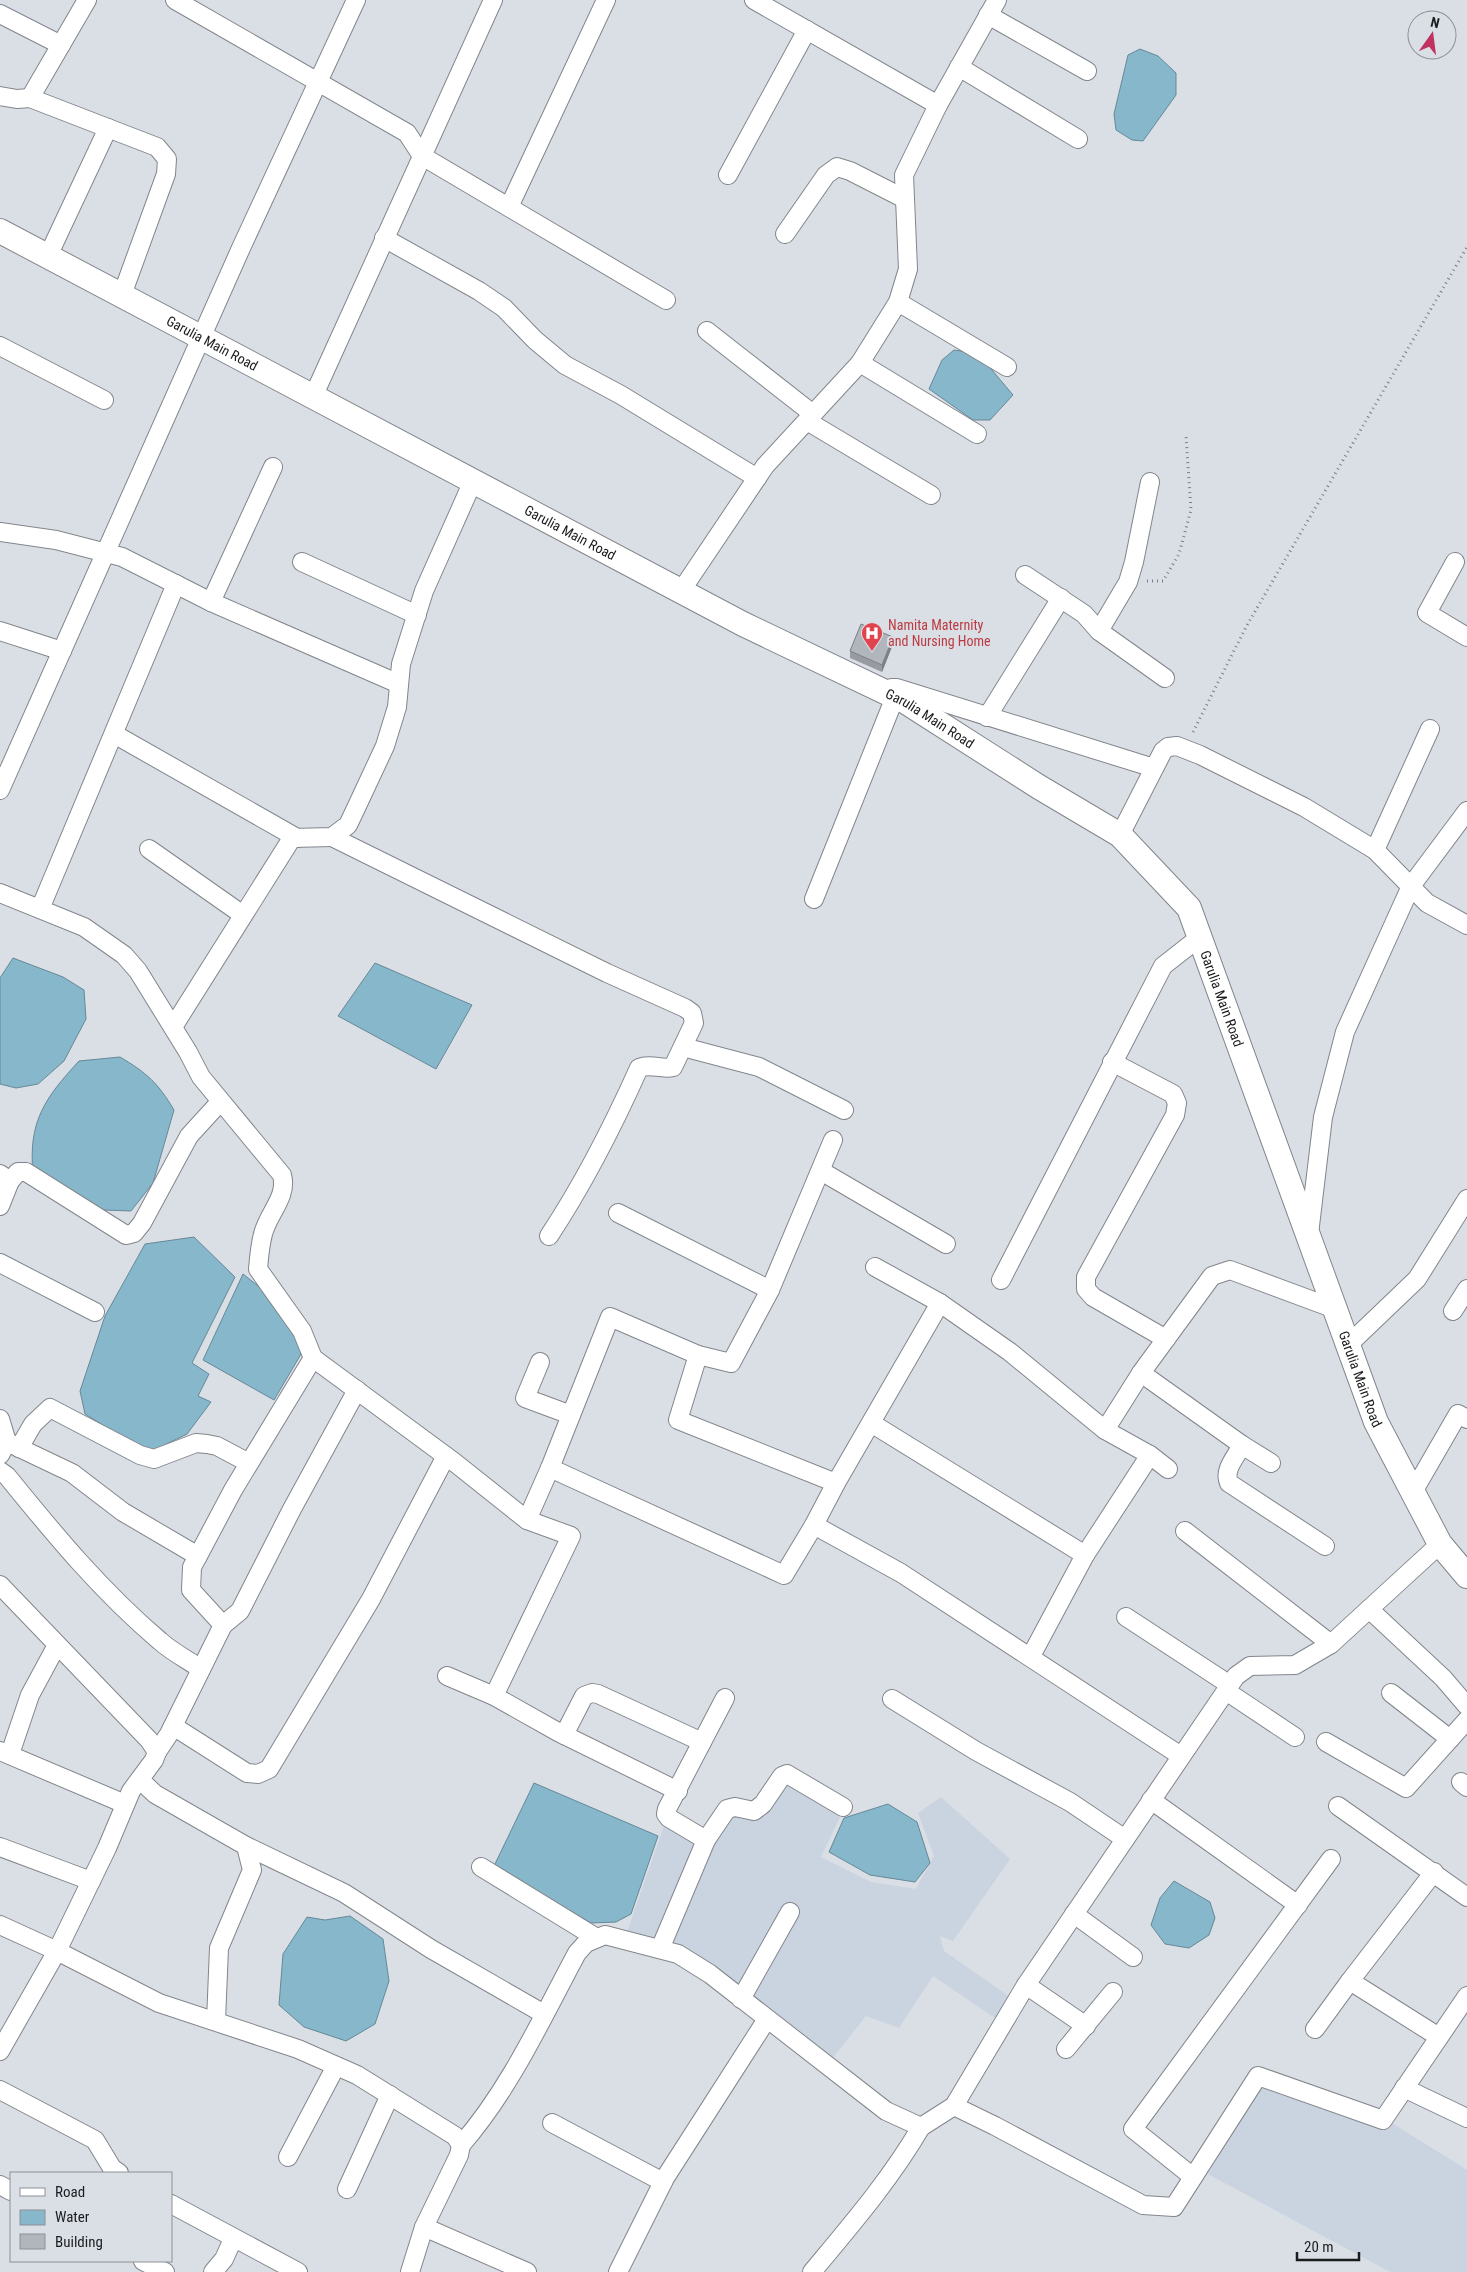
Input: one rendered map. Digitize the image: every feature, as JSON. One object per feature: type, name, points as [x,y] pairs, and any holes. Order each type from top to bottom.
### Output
[{"type":"street","points":[[30,98],[87,0]]},
{"type":"street","points":[[175,0],[407,133],[422,156],[666,300]]},
{"type":"street","points":[[0,790],[241,248],[356,0]]},
{"type":"street","points":[[313,397],[493,0]]},
{"type":"street","points":[[509,208],[606,0]]},
{"type":"street","points":[[754,0],[938,105]]},
{"type":"street","points":[[681,591],[765,466],[860,363],[898,302],[908,269],[904,175],[938,105],[992,8],[1086,71]]},
{"type":"street","points":[[0,14],[61,45]]},
{"type":"street","points":[[728,175],[807,30]]},
{"type":"street","points":[[959,67],[1078,140]]},
{"type":"street","points":[[0,96],[17,99],[30,98],[157,147],[166,159],[166,174],[122,295]]},
{"type":"street","points":[[48,256],[108,128]]},
{"type":"street","points":[[785,234],[826,175],[838,167],[850,171],[904,199]]},
{"type":"street","name":"Garulia Main Road","points":[[0,231],[743,624],[886,693],[1120,835],[1189,908],[1376,1422],[1440,1544],[1467,1576]]},
{"type":"street","points":[[384,238],[479,291],[504,308],[535,340],[565,365],[621,395],[757,478]]},
{"type":"street","points":[[898,302],[1007,367]]},
{"type":"street","points":[[707,331],[810,418],[931,495]]},
{"type":"street","points":[[0,346],[104,400]]},
{"type":"street","points":[[860,363],[978,434]]},
{"type":"street","points":[[211,602],[273,467]]},
{"type":"street","points":[[332,837],[348,824],[385,746],[397,707],[401,664],[424,591],[473,481]]},
{"type":"street","points":[[1099,632],[1128,582],[1134,562],[1150,482]]},
{"type":"street","points":[[0,532],[56,540],[122,557],[211,602],[399,684]]},
{"type":"street","points":[[302,562],[417,615]]},
{"type":"street","points":[[1456,562],[1427,613],[1467,637]]},
{"type":"street","points":[[1025,575],[1084,614],[1099,632],[1165,678]]},
{"type":"street","points":[[40,909],[176,584]]},
{"type":"street","points":[[987,717],[1061,598]]},
{"type":"street","points":[[0,631],[62,651]]},
{"type":"street","points":[[814,899],[886,693],[897,688],[1154,768]]},
{"type":"street","points":[[1375,850],[1430,730]]},
{"type":"street","points":[[114,734],[297,838]]},
{"type":"street","points":[[1120,835],[1163,751],[1168,747],[1177,746],[1304,806],[1375,850],[1427,903],[1467,925]]},
{"type":"street","points":[[1309,1238],[1323,1117],[1345,1032],[1411,886],[1467,811]]},
{"type":"street","points":[[173,1027],[292,838],[332,837],[607,973],[685,1008],[692,1013],[694,1023],[673,1067],[664,1069],[653,1065],[639,1068],[618,1116],[586,1175],[549,1236]]},
{"type":"street","points":[[149,849],[243,915]]},
{"type":"street","points":[[0,893],[84,927],[124,955],[138,971],[201,1077],[282,1175],[284,1184],[282,1194],[269,1216],[263,1234],[258,1269],[302,1332],[313,1358],[446,1456],[527,1520],[571,1536],[494,1696]]},
{"type":"street","points":[[1001,1280],[1163,966],[1200,937]]},
{"type":"street","points":[[683,1047],[759,1067],[844,1110]]},
{"type":"street","points":[[1112,1062],[1173,1094],[1177,1103],[1175,1115],[1086,1277],[1086,1289],[1094,1297],[1166,1339]]},
{"type":"street","points":[[0,1206],[5,1177],[18,1172],[26,1172],[126,1235],[134,1233],[142,1223],[189,1136],[220,1102]]},
{"type":"street","points":[[527,1520],[550,1468],[610,1317],[698,1355],[731,1363],[770,1290],[833,1140]]},
{"type":"street","points":[[821,1171],[946,1244]]},
{"type":"street","points":[[1348,1346],[1417,1279],[1467,1199]]},
{"type":"street","points":[[618,1213],[770,1290]]},
{"type":"street","points":[[0,1264],[94,1312]]},
{"type":"street","points":[[875,1267],[940,1303],[1010,1352],[1105,1430],[1150,1455],[1168,1469]]},
{"type":"street","points":[[1105,1430],[1141,1373],[1212,1276],[1230,1270],[1334,1309]]},
{"type":"street","points":[[1453,1311],[1467,1289]]},
{"type":"street","points":[[550,1468],[784,1575],[940,1303]]},
{"type":"street","points":[[698,1355],[678,1420],[836,1483]]},
{"type":"street","points":[[223,1625],[191,1590],[192,1567],[249,1463],[313,1358]]},
{"type":"street","points":[[540,1362],[525,1398],[571,1416]]},
{"type":"street","points":[[1141,1373],[1242,1446],[1271,1463]]},
{"type":"street","points":[[0,2051],[57,1951],[131,1792],[154,1760],[156,1752],[173,1726],[223,1625],[240,1611],[292,1509],[357,1390]]},
{"type":"street","points":[[9,1448],[50,1408],[140,1455],[154,1459],[196,1443],[217,1446],[249,1463]]},
{"type":"street","points":[[1413,1492],[1458,1414],[1467,1419]]},
{"type":"street","points":[[0,1419],[9,1448]]},
{"type":"street","points":[[871,1423],[1085,1556]]},
{"type":"street","points":[[1242,1446],[1228,1470],[1226,1477],[1229,1483],[1326,1546]]},
{"type":"street","points":[[9,1448],[72,1473],[123,1512],[198,1556]]},
{"type":"street","points":[[1031,1656],[1085,1556],[1150,1455]]},
{"type":"street","points":[[173,1726],[247,1773],[258,1774],[269,1769],[371,1599],[446,1456]]},
{"type":"street","points":[[0,1471],[7,1476],[68,1552],[126,1610],[162,1643],[201,1669]]},
{"type":"street","points":[[814,1525],[901,1573],[1031,1656],[1181,1756]]},
{"type":"street","points":[[1185,1530],[1331,1644]]},
{"type":"street","points":[[812,2272],[902,2160],[921,2127],[954,2106],[1026,1985],[1236,1676],[1250,1666],[1295,1665],[1331,1644],[1440,1544]]},
{"type":"street","points":[[0,1586],[150,1740],[156,1752]]},
{"type":"street","points":[[1369,1609],[1443,1678],[1467,1706]]},
{"type":"street","points":[[1126,1617],[1295,1737]]},
{"type":"street","points":[[57,1645],[30,1695],[5,1752],[126,1804]]},
{"type":"street","points":[[447,1676],[494,1696],[564,1735],[678,1791]]},
{"type":"street","points":[[1391,1692],[1450,1739]]},
{"type":"street","points":[[564,1735],[584,1696],[592,1693],[598,1694],[702,1742]]},
{"type":"street","points":[[706,1840],[669,1818],[666,1814],[725,1698]]},
{"type":"street","points":[[892,1700],[976,1751],[1070,1802],[1125,1839]]},
{"type":"street","points":[[1326,1742],[1406,1788],[1467,1720]]},
{"type":"street","points":[[660,1949],[706,1840],[726,1809],[754,1810],[763,1804],[782,1776],[787,1774],[844,1807]]},
{"type":"street","points":[[140,1780],[155,1794],[246,1846],[344,1893],[430,1949],[544,2014]]},
{"type":"street","points":[[1151,1800],[1298,1906]]},
{"type":"street","points":[[1338,1806],[1467,1897]]},
{"type":"street","points":[[216,2021],[219,1948],[252,1870],[246,1846]]},
{"type":"street","points":[[0,1847],[91,1881]]},
{"type":"street","points":[[1193,2177],[1133,2129],[1298,1906],[1331,1858]]},
{"type":"street","points":[[481,1867],[595,1937]]},
{"type":"street","points":[[1315,2029],[1350,1980],[1434,1872]]},
{"type":"street","points":[[741,1999],[790,1912]]},
{"type":"street","points":[[1074,1914],[1133,1957]]},
{"type":"street","points":[[0,1925],[57,1951],[159,2003],[298,2049],[357,2075],[455,2136],[461,2145]]},
{"type":"street","points":[[410,2272],[424,2227],[461,2145],[480,2123],[515,2068],[577,1953],[595,1937],[605,1935],[678,1954],[710,1974],[886,2111],[921,2127]]},
{"type":"street","points":[[1350,1980],[1439,2037]]},
{"type":"street","points":[[1026,1985],[1086,2026]]},
{"type":"street","points":[[1066,2049],[1113,1992]]},
{"type":"street","points":[[954,2106],[1143,2205],[1174,2207],[1258,2076],[1382,2120],[1467,1996]]},
{"type":"street","points":[[618,2272],[663,2182],[767,2019]]},
{"type":"street","points":[[288,2157],[336,2066]]},
{"type":"street","points":[[1404,2088],[1467,2118]]},
{"type":"street","points":[[0,2090],[95,2140],[112,2168],[118,2172]]},
{"type":"street","points":[[347,2189],[390,2095]]},
{"type":"street","points":[[552,2123],[663,2182]]},
{"type":"street","points":[[172,2205],[298,2272]]},
{"type":"street","points":[[424,2227],[527,2272]]},
{"type":"street","points":[[213,2272],[224,2259],[233,2238]]},
{"type":"street","points":[[145,2262],[165,2272]]},
{"type":"path","points":[[1185,749],[1246,627],[1467,247]]},
{"type":"path","points":[[1128,582],[1163,580],[1179,554],[1191,510],[1186,436]]},
{"type":"shaded area","points":[[785,1775],[840,1817],[821,1857],[871,1882],[916,1889],[934,1856],[918,1813],[941,1797],[1010,1859],[953,1941],[940,1936],[944,1951],[1010,1997],[998,2020],[933,1976],[899,2028],[866,2016],[832,2059],[627,1932],[665,1823],[709,1840],[728,1813],[757,1821]]},
{"type":"shaded area","points":[[1261,2086],[1392,2123],[1467,2170],[1467,2272],[1390,2272],[1208,2174]]},
{"type":"water","points":[[1140,49],[1158,56],[1176,73],[1176,95],[1143,141],[1132,140],[1116,130],[1114,114],[1128,55]]},
{"type":"water","points":[[954,350],[969,352],[986,363],[1013,395],[990,420],[973,420],[929,389],[942,360]]},
{"type":"water","points":[[13,958],[63,977],[84,990],[86,1019],[64,1061],[38,1084],[16,1088],[0,1084],[0,978]]},
{"type":"water","points":[[375,963],[472,1005],[436,1069],[338,1016]]},
{"type":"water","points":[[120,1057],[151,1079],[174,1110],[153,1183],[131,1211],[104,1210],[33,1174],[33,1139],[36,1125],[48,1099],[79,1061]]},
{"type":"water","points":[[194,1237],[235,1277],[192,1363],[209,1374],[198,1396],[211,1402],[187,1434],[148,1453],[85,1414],[80,1391],[105,1316],[145,1244]]},
{"type":"water","points":[[243,1274],[278,1302],[297,1324],[301,1354],[274,1400],[203,1360]]},
{"type":"water","points":[[534,1783],[658,1836],[631,1914],[616,1922],[591,1923],[494,1866]]},
{"type":"water","points":[[888,1804],[917,1822],[930,1863],[915,1882],[870,1875],[829,1852],[844,1818]]},
{"type":"water","points":[[1174,1881],[1210,1902],[1215,1918],[1209,1935],[1189,1948],[1165,1944],[1151,1925],[1160,1898]]},
{"type":"water","points":[[350,1916],[383,1939],[389,1981],[375,2024],[346,2041],[304,2027],[279,2005],[283,1954],[307,1917],[325,1920]]},
{"type":"building","points":[[861,624],[893,637],[882,665],[850,651]]},
{"type":"place","name":"Namita Maternity and Nursing Home","points":[[872,652]]}]
